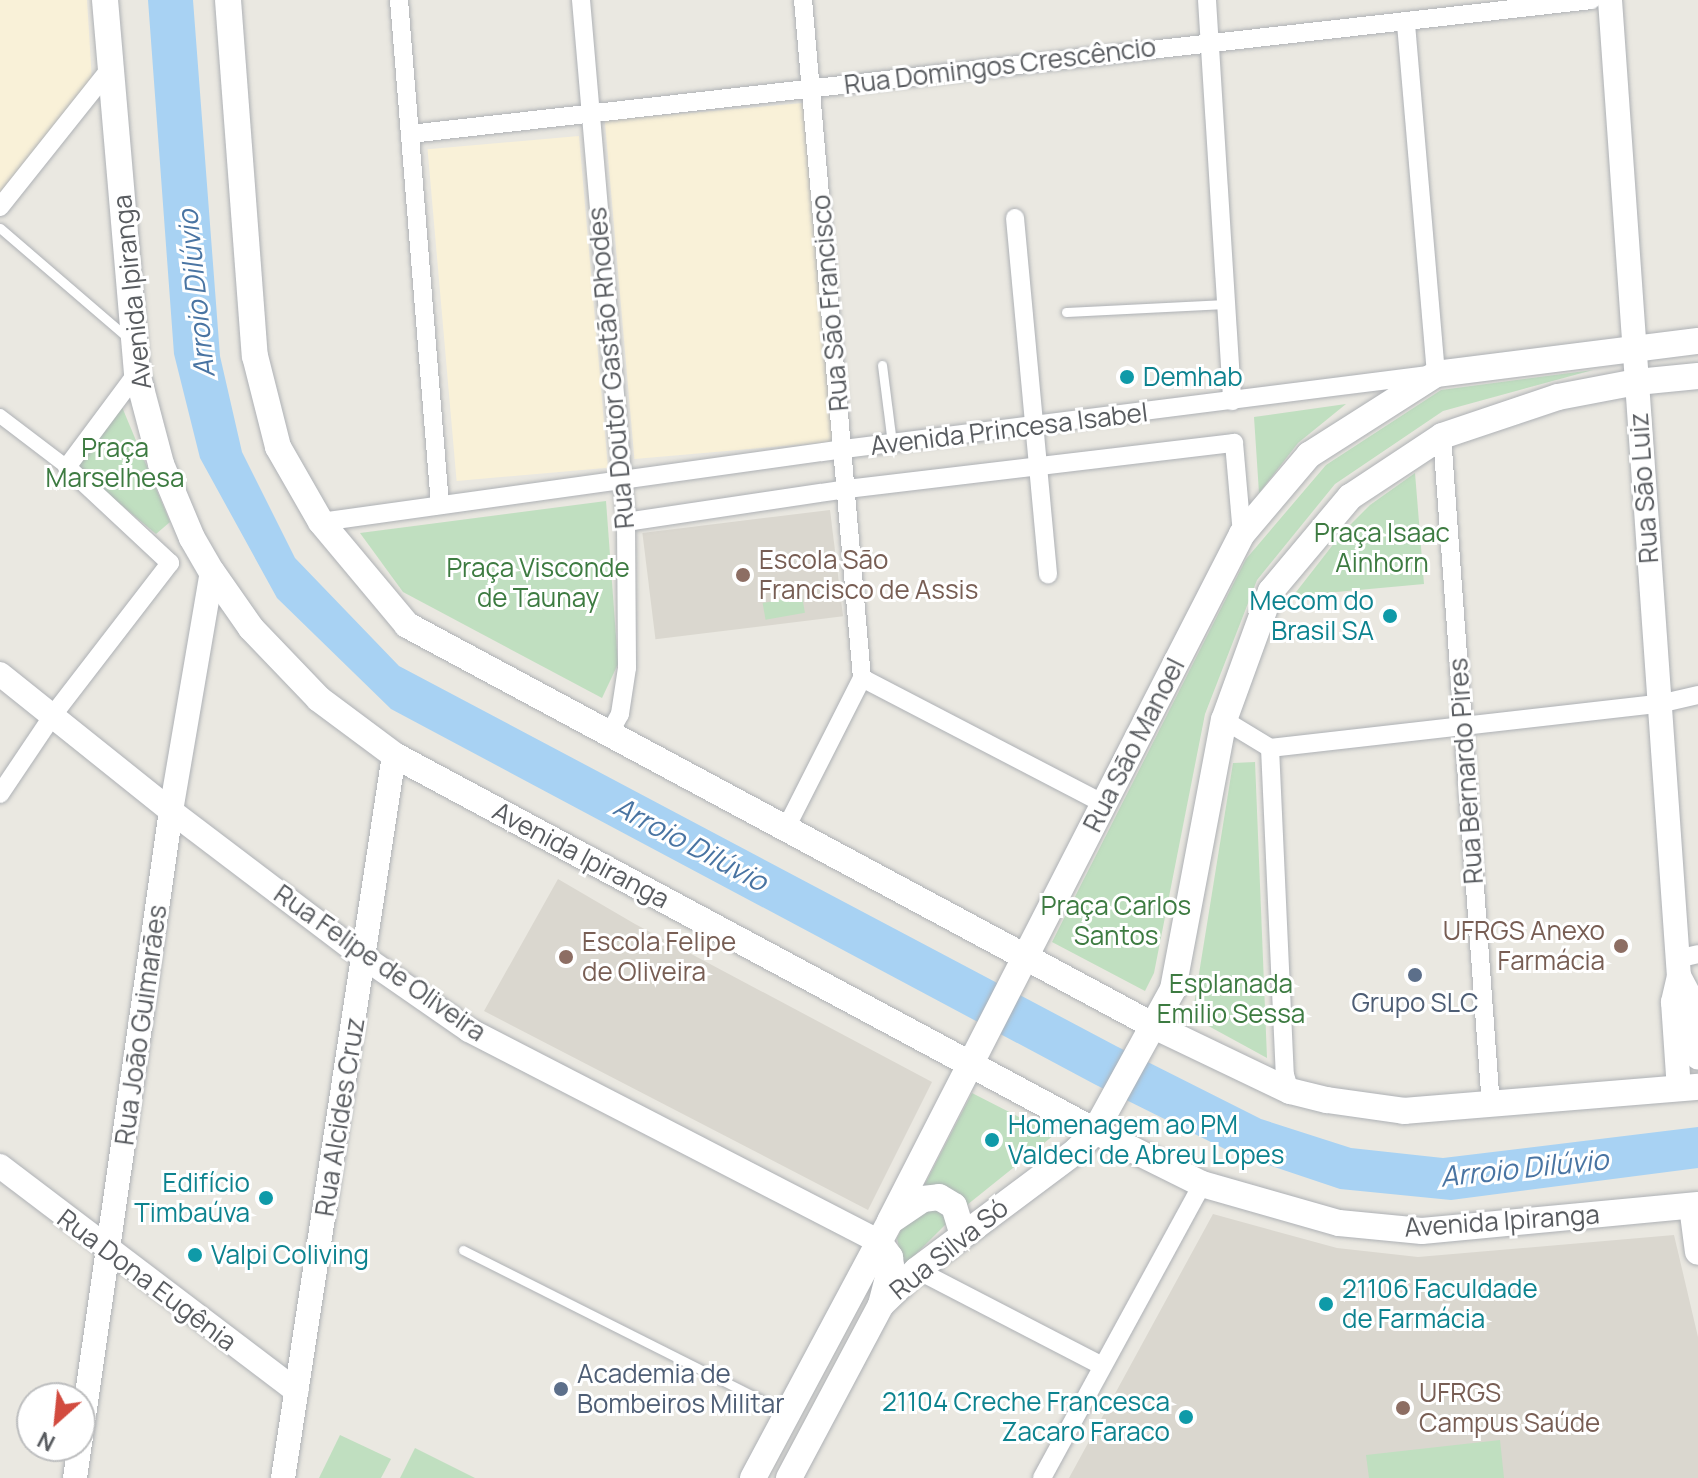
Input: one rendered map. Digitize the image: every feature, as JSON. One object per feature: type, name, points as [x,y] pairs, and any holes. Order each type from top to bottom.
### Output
[{"type":"main road","name":"Avenida Ipiranga","points":[[105,0],[137,373],[161,464],[192,538],[190,567],[319,699],[394,755],[1095,1131],[1202,1184],[1339,1223],[1422,1231],[1695,1206]]},
{"type":"main road","points":[[228,0],[255,356],[278,447],[321,522],[407,625],[1152,1025],[1290,1091],[1327,1100],[1404,1111],[1491,1107],[1688,1088]]},
{"type":"main road","name":"Avenida Princesa Isabel","points":[[1436,374],[1698,341]]},
{"type":"main road","name":"Rua São Manoel","points":[[983,1035],[1242,534],[1309,455],[1436,374]]},
{"type":"main road","points":[[1152,1025],[1173,989],[1224,720],[1271,591],[1350,497],[1442,436],[1558,397],[1637,382],[1698,376]]},
{"type":"main road","points":[[986,935],[1023,926],[1046,914]]},
{"type":"main road","name":"Rua Silva Só","points":[[789,1478],[881,1305],[962,1233],[1076,1151],[1095,1131],[1152,1025]]},
{"type":"main road","name":"Rua Silva Só","points":[[753,1478],[884,1232],[983,1035]]},
{"type":"main road","points":[[881,1305],[891,1266],[884,1232],[923,1199],[939,1197],[954,1206],[962,1233]]},
{"type":"main road","points":[[1695,1206],[1698,1252]]},
{"type":"street","points":[[399,0],[440,505]]},
{"type":"street","name":"Rua Doutor Gastão Rhodes","points":[[581,0],[588,114],[626,522],[627,668],[620,714],[609,734]]},
{"type":"street","name":"Rua São Francisco","points":[[803,0],[862,678]]},
{"type":"street","points":[[1207,0],[1232,401]]},
{"type":"street","name":"Rua Domingos Crescêncio","points":[[410,134],[1591,0]]},
{"type":"street","name":"Rua São Luiz","points":[[1610,0],[1659,704],[1685,963],[1698,1058]]},
{"type":"street","points":[[1406,21],[1436,374]]},
{"type":"street","points":[[0,207],[109,70]]},
{"type":"street","points":[[1015,218],[1048,574]]},
{"type":"street","points":[[67,467],[137,373]]},
{"type":"street","name":"Avenida Princesa Isabel","points":[[321,522],[844,449],[1436,374]]},
{"type":"street","points":[[0,416],[190,567],[53,715],[0,794]]},
{"type":"street","name":"Rua Bernardo Pires","points":[[1442,436],[1491,1107]]},
{"type":"street","name":"Avenida Princesa Isabel","points":[[626,522],[847,489],[1234,443],[1242,534]]},
{"type":"street","name":"Rua João Guimarães","points":[[75,1478],[171,811],[190,567]]},
{"type":"street","name":"Rua Felipe de Oliveira","points":[[0,674],[171,811],[365,958],[469,1030],[884,1232]]},
{"type":"street","points":[[786,828],[862,678],[1104,804]]},
{"type":"street","points":[[1224,720],[1270,748],[1659,704],[1698,695]]},
{"type":"street","points":[[1270,748],[1285,1075],[1290,1091]]},
{"type":"street","name":"Rua Alcides Cruz","points":[[283,1478],[394,755]]},
{"type":"street","name":"Rua São Luiz","points":[[1685,963],[1673,1002],[1688,1088]]},
{"type":"street","name":"Rua Dona Eugênia","points":[[0,1166],[109,1252],[296,1391]]},
{"type":"street","points":[[1042,1478],[1202,1184]]},
{"type":"street","points":[[917,1270],[1102,1366]]},
{"type":"lane","points":[[0,228],[134,344]]},
{"type":"lane","points":[[1066,312],[1226,304]]},
{"type":"lane","points":[[882,365],[892,443]]},
{"type":"lane","points":[[463,1250],[787,1413],[836,1392]]},
{"type":"shaded area","points":[[0,0],[87,0],[92,81],[0,195]]},
{"type":"shaded area","points":[[803,103],[833,442],[634,459],[605,120]]},
{"type":"shaded area","points":[[579,136],[608,468],[457,481],[428,149]]},
{"type":"shaded area","name":"Escola São Francisco de Assis","points":[[830,510],[843,616],[655,639],[642,533]]},
{"type":"shaded area","points":[[558,879],[635,924],[932,1082],[868,1210],[484,1011]]},
{"type":"shaded area","name":"UFRGS Campus Saúde","points":[[1213,1214],[1337,1248],[1418,1257],[1674,1235],[1698,1337],[1698,1478],[1069,1478]]},
{"type":"green space","name":"Praça Carlos Santos","points":[[1593,370],[1443,411],[1335,484],[1257,580],[1205,714],[1154,973],[1145,991],[1052,942],[1246,559],[1326,465],[1441,390]]},
{"type":"green space","points":[[1346,404],[1298,443],[1259,493],[1254,417]]},
{"type":"green space","name":"Praça Marselhesa","points":[[122,407],[170,522],[156,534],[75,466]]},
{"type":"green space","name":"Praça Isaac Ainhorn","points":[[1415,473],[1424,584],[1293,596],[1342,533],[1370,505]]},
{"type":"green space","name":"Praça Visconde de Taunay","points":[[606,501],[618,664],[602,698],[403,592],[360,533]]},
{"type":"green space","points":[[802,596],[805,613],[766,620],[763,603]]},
{"type":"green space","name":"Esplanada Emilio Sessa","points":[[1255,762],[1267,1058],[1192,1017],[1233,763]]},
{"type":"green space","points":[[972,1093],[1054,1135],[957,1213],[903,1267],[897,1238]]},
{"type":"green space","points":[[340,1435],[391,1459],[381,1478],[319,1478]]},
{"type":"green space","points":[[1500,1440],[1504,1478],[1369,1478],[1366,1455]]},
{"type":"green space","points":[[415,1448],[475,1478],[400,1478]]},
{"type":"water","name":"Arroio Dilúvio","points":[[148,0],[193,0],[220,356],[242,452],[295,558],[399,666],[1116,1046],[1261,1119],[1351,1148],[1443,1158],[1698,1127],[1698,1168],[1451,1200],[1340,1189],[1233,1153],[1096,1085],[391,709],[277,598],[200,458],[174,354]]},
{"type":"place","name":"Demhab","points":[[1127,377]]},
{"type":"place","name":"Escola São Francisco de Assis","points":[[743,575]]},
{"type":"place","name":"Mecom do Brasil SA","points":[[1390,616]]},
{"type":"place","name":"UFRGS Anexo Farmácia","points":[[1621,946]]},
{"type":"place","name":"Escola Felipe de Oliveira","points":[[566,957]]},
{"type":"place","name":"Grupo SLC","points":[[1415,975]]},
{"type":"place","name":"Homenagem ao PM Valdeci de Abreu Lopes","points":[[992,1140]]},
{"type":"place","name":"Edifício Timbaúva","points":[[266,1198]]},
{"type":"place","name":"Valpi Coliving","points":[[195,1255]]},
{"type":"place","name":"21106 Faculdade de Farmácia","points":[[1326,1304]]},
{"type":"place","name":"Academia de Bombeiros Militar","points":[[561,1389]]},
{"type":"place","name":"UFRGS Campus Saúde","points":[[1403,1408]]},
{"type":"place","name":"21104 Creche Francesca Zacaro Faraco","points":[[1186,1417]]}]
